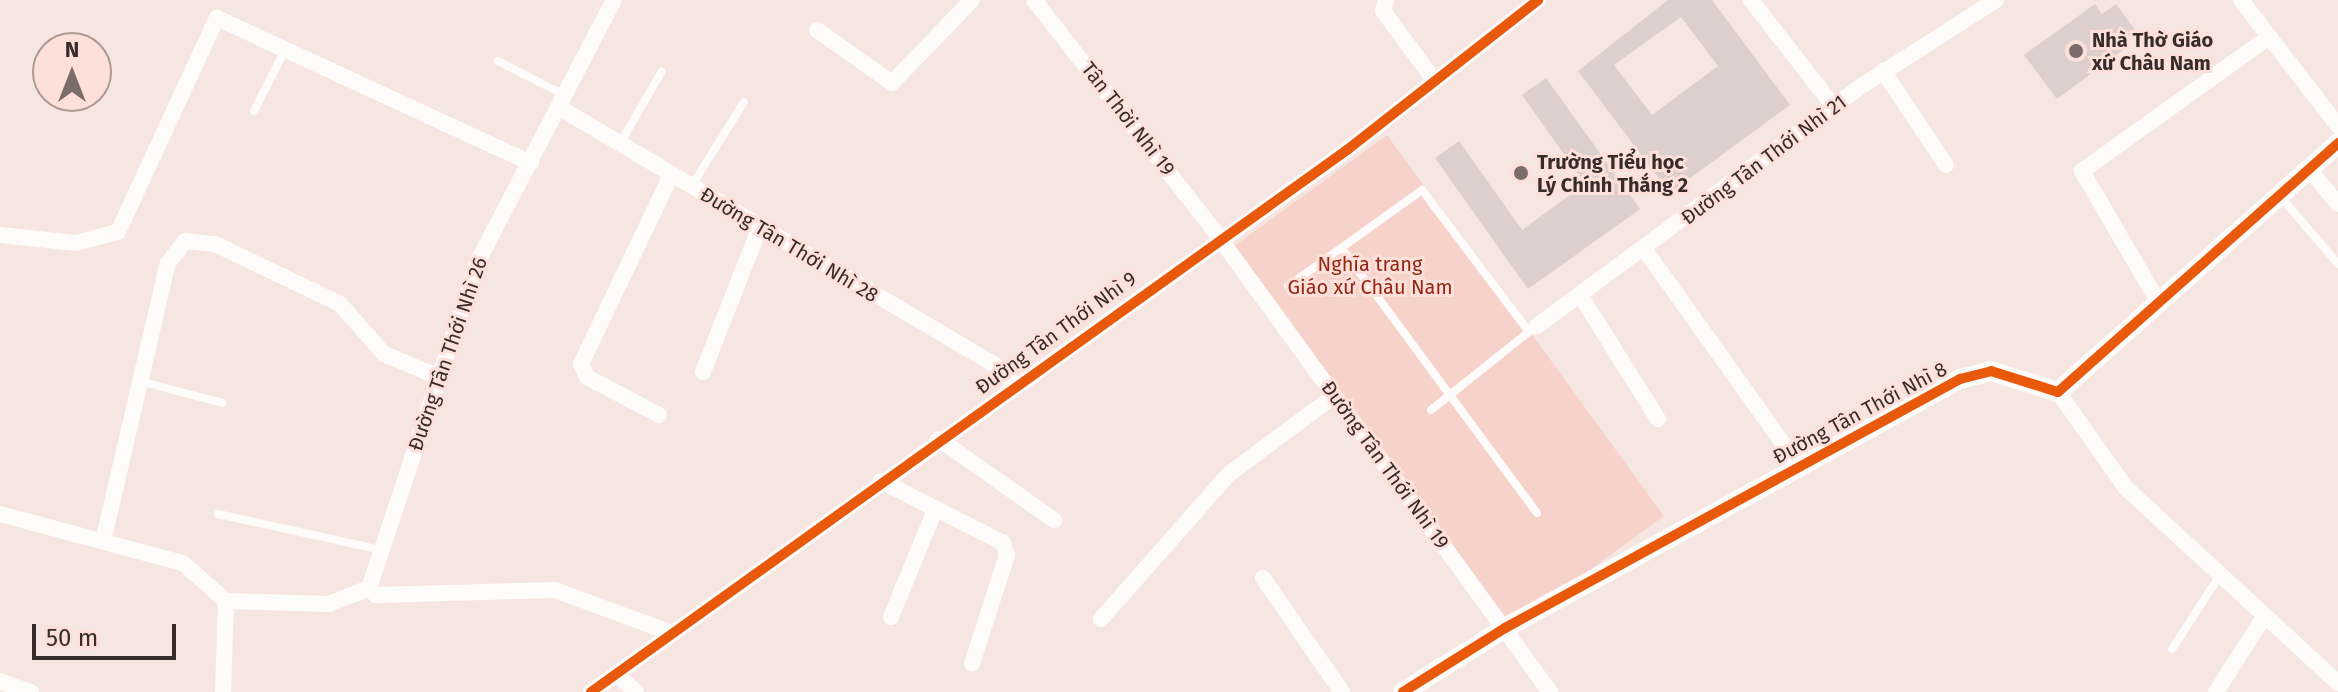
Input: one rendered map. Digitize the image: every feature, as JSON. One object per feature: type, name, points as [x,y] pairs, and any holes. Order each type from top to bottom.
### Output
[{"type":"street","name":"Đường Tân Thới Nhì 26","points":[[369,588],[478,261],[564,102],[614,0]]},
{"type":"street","points":[[817,30],[892,83],[972,0]]},
{"type":"street","name":"Tân Thời Nhì 19","points":[[1034,0],[1218,240]]},
{"type":"street","points":[[1386,0],[1383,11],[1434,80]]},
{"type":"street","name":"Đường Tân Thới Nhì 9","points":[[591,692],[1218,240],[1538,0]]},
{"type":"street","points":[[1751,0],[1834,107]]},
{"type":"street","name":"Đường Tân Thới Nhì 21","points":[[1533,329],[1582,298],[1883,71],[1996,0]]},
{"type":"street","points":[[2241,0],[2338,126]]},
{"type":"street","points":[[0,235],[76,243],[118,232],[217,18],[531,163]]},
{"type":"street","points":[[2159,303],[2082,171],[2269,37]]},
{"type":"street","points":[[1883,71],[1946,165]]},
{"type":"street","name":"Đường Tân Thới Nhì 28","points":[[564,102],[619,143],[759,229],[995,365],[1015,385]]},
{"type":"street","points":[[2338,143],[2058,392],[2126,488],[2338,683]]},
{"type":"street","points":[[2309,169],[2338,204]]},
{"type":"street","points":[[659,415],[587,377],[581,364],[671,175]]},
{"type":"street","points":[[703,372],[759,229]]},
{"type":"street","points":[[104,537],[138,381],[168,263],[177,245],[199,240],[340,304],[384,354],[439,377]]},
{"type":"street","name":"Đường Tân Thới Nhì 19","points":[[1218,240],[1550,692]]},
{"type":"street","points":[[1645,250],[1800,467]]},
{"type":"street","points":[[1582,298],[1658,419]]},
{"type":"street","name":"Đường Tân Thới Nhì 8","points":[[1403,692],[1505,628],[1983,371],[2058,392]]},
{"type":"street","points":[[1101,619],[1229,474],[1334,396]]},
{"type":"street","points":[[939,439],[1054,520]]},
{"type":"street","points":[[881,481],[934,512],[995,537],[1007,555],[972,664]]},
{"type":"street","points":[[891,617],[934,512]]},
{"type":"street","points":[[0,514],[104,537],[183,563],[226,601],[329,604],[369,588],[376,595],[555,590],[672,633]]},
{"type":"street","points":[[1263,578],[1342,692]]},
{"type":"street","points":[[223,692],[226,601]]},
{"type":"street","points":[[2216,692],[2264,617]]},
{"type":"street","points":[[616,674],[636,692]]},
{"type":"street","points":[[0,681],[31,692]]},
{"type":"lane","points":[[254,111],[285,50]]},
{"type":"lane","points":[[498,61],[564,102]]},
{"type":"lane","points":[[619,143],[662,71]]},
{"type":"lane","points":[[691,187],[744,102]]},
{"type":"lane","points":[[1288,286],[1426,191],[1533,329],[1431,410]]},
{"type":"lane","points":[[2280,195],[2338,264]]},
{"type":"lane","points":[[1343,250],[1537,513]]},
{"type":"lane","points":[[138,381],[222,403]]},
{"type":"lane","points":[[218,514],[382,550]]},
{"type":"lane","points":[[2172,649],[2220,575]]},
{"type":"green space","name":"Nghĩa trang Giáo xứ Châu Nam","points":[[1387,135],[1664,516],[1505,631],[1228,250]]},
{"type":"building","points":[[1668,0],[1712,0],[1790,105],[1670,193],[1578,71]],"holes":[[[1681,17],[1718,66],[1652,115],[1614,65]]]},
{"type":"building","name":"Nhà Thờ Giáo xứ Châu Nam","points":[[2095,4],[2102,14],[2116,4],[2136,31],[2122,40],[2127,47],[2057,99],[2024,55]]},
{"type":"building","points":[[1546,78],[1640,209],[1528,289],[1435,158],[1459,141],[1522,230],[1585,184],[1522,95]]},
{"type":"cycle path","points":[[591,692],[1347,150],[1538,0]]},
{"type":"cycle path","points":[[1403,692],[1505,628],[1960,379],[1991,371],[2058,392],[2338,143]]},
{"type":"place","name":"Nhà Thờ Giáo xứ Châu Nam","points":[[2076,51]]},
{"type":"place","name":"Trường Tiểu học Lý Chính Thắng 2","points":[[1521,173]]}]
